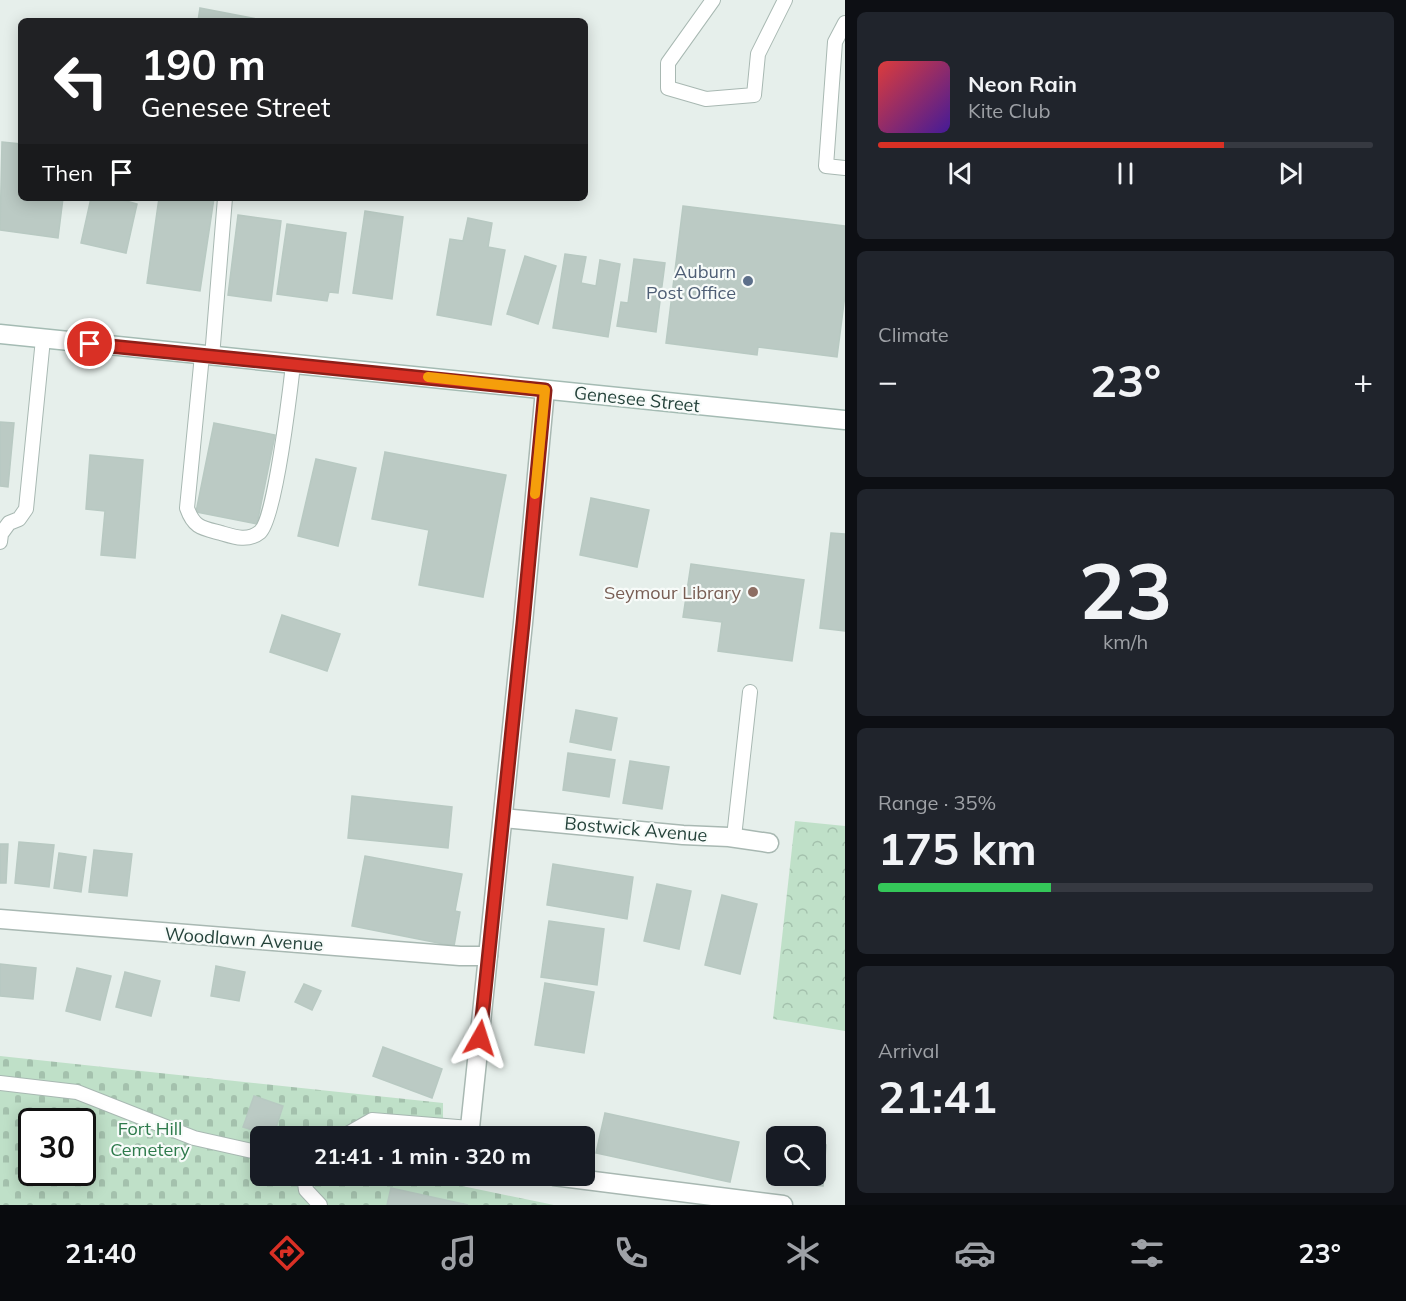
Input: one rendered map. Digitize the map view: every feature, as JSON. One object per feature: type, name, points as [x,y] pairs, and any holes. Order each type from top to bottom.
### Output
[{"type":"street","name":"Genesee Street","points":[[0,334],[845,420]]},
{"type":"street","points":[[471,1126],[545,390]]},
{"type":"street","name":"Bostwick Avenue","points":[[502,818],[683,835],[734,837],[769,843]]},
{"type":"street","name":"Woodlawn Avenue","points":[[0,919],[460,956],[488,956]]},
{"type":"street","points":[[595,1181],[783,1205]]},
{"type":"lane","points":[[713,0],[668,63],[668,88],[706,99],[754,95],[758,54],[785,0]]},
{"type":"lane","points":[[845,23],[835,42],[826,166],[845,168]]},
{"type":"lane","points":[[225,201],[187,508],[191,520],[204,529],[244,539],[261,531],[268,516],[282,445],[293,364]]},
{"type":"lane","points":[[0,542],[1,534],[9,523],[19,519],[26,509],[44,339]]},
{"type":"lane","points":[[734,837],[750,692]]},
{"type":"lane","points":[[0,1083],[77,1092],[194,1138],[250,1151]]},
{"type":"lane","points":[[361,1126],[372,1120],[421,1126]]},
{"type":"lane","points":[[305,1186],[306,1190],[320,1205]]},
{"type":"green space","points":[[795,821],[845,826],[845,1031],[773,1019]]},
{"type":"green space","name":"Fort Hill Cemetery","points":[[0,1056],[443,1103],[443,1126],[250,1126],[250,1186],[462,1186],[554,1205],[0,1205]]},
{"type":"building","points":[[200,8],[252,18],[198,18]]},
{"type":"building","points":[[2,142],[18,144],[18,201],[63,201],[58,238],[0,230]]},
{"type":"building","points":[[90,201],[126,201],[137,204],[126,253],[81,243]]},
{"type":"building","points":[[159,201],[214,201],[200,291],[147,283]]},
{"type":"building","points":[[683,206],[845,226],[845,295],[837,357],[758,347],[757,355],[666,343]]},
{"type":"building","points":[[365,211],[403,217],[392,299],[353,293]]},
{"type":"building","points":[[238,215],[281,221],[271,301],[228,295]]},
{"type":"building","points":[[468,218],[492,223],[488,247],[505,250],[491,325],[437,315],[450,239],[463,241]]},
{"type":"building","points":[[287,224],[346,233],[338,293],[329,292],[327,301],[277,294]]},
{"type":"building","points":[[565,254],[586,257],[581,283],[596,286],[600,260],[620,264],[608,337],[553,328]]},
{"type":"building","points":[[525,256],[556,266],[538,324],[507,314]]},
{"type":"building","points":[[634,259],[665,263],[656,332],[617,326],[621,302],[628,303]]},
{"type":"building","points":[[0,422],[14,423],[8,487],[0,486]]},
{"type":"building","points":[[214,423],[275,435],[257,524],[196,512]]},
{"type":"building","points":[[385,452],[506,475],[483,597],[419,585],[429,530],[372,519]]},
{"type":"building","points":[[90,455],[143,460],[135,558],[101,555],[105,511],[86,509]]},
{"type":"building","points":[[316,459],[356,468],[338,546],[298,536]]},
{"type":"building","points":[[591,498],[649,510],[637,567],[580,555]]},
{"type":"building","points":[[831,533],[845,534],[845,631],[820,628]]},
{"type":"building","points":[[691,564],[804,580],[792,661],[718,651],[722,622],[683,617]]},
{"type":"building","points":[[282,615],[340,634],[327,671],[270,652]]},
{"type":"building","points":[[576,710],[617,718],[611,750],[570,742]]},
{"type":"building","points":[[568,753],[615,760],[609,797],[563,790]]},
{"type":"building","points":[[630,761],[669,767],[662,809],[623,803]]},
{"type":"building","points":[[352,796],[452,807],[448,848],[348,838]]},
{"type":"building","points":[[19,842],[54,845],[49,887],[15,883]]},
{"type":"building","points":[[0,844],[8,844],[6,883],[0,883]]},
{"type":"building","points":[[94,850],[132,854],[127,896],[89,892]]},
{"type":"building","points":[[59,853],[86,857],[81,892],[54,888]]},
{"type":"building","points":[[365,856],[462,874],[455,911],[460,912],[454,946],[352,926]]},
{"type":"building","points":[[553,864],[633,877],[627,919],[547,905]]},
{"type":"building","points":[[657,884],[691,891],[679,949],[644,941]]},
{"type":"building","points":[[722,895],[757,904],[740,974],[705,965]]},
{"type":"building","points":[[549,921],[604,929],[597,985],[541,977]]},
{"type":"building","points":[[0,964],[36,968],[33,999],[0,996]]},
{"type":"building","points":[[216,966],[245,972],[239,1001],[211,996]]},
{"type":"building","points":[[77,968],[111,976],[100,1020],[66,1011]]},
{"type":"building","points":[[125,972],[160,981],[151,1016],[116,1007]]},
{"type":"building","points":[[545,983],[594,992],[584,1053],[535,1045]]},
{"type":"building","points":[[304,984],[321,991],[312,1010],[295,1002]]},
{"type":"building","points":[[383,1047],[442,1069],[432,1098],[373,1076]]},
{"type":"building","points":[[254,1096],[283,1106],[277,1126],[250,1126],[250,1129],[243,1127]]},
{"type":"building","points":[[605,1113],[739,1142],[730,1182],[596,1153]]},
{"type":"building","points":[[391,1188],[468,1205],[387,1205]]},
{"type":"slow traffic","points":[[428,377],[545,390],[535,494]]},
{"type":"place","name":"Auburn Post Office","points":[[748,281]]},
{"type":"place","name":"Seymour Library","points":[[753,592]]},
{"type":"route","points":[[90,344],[545,390],[480,1038]]}]
